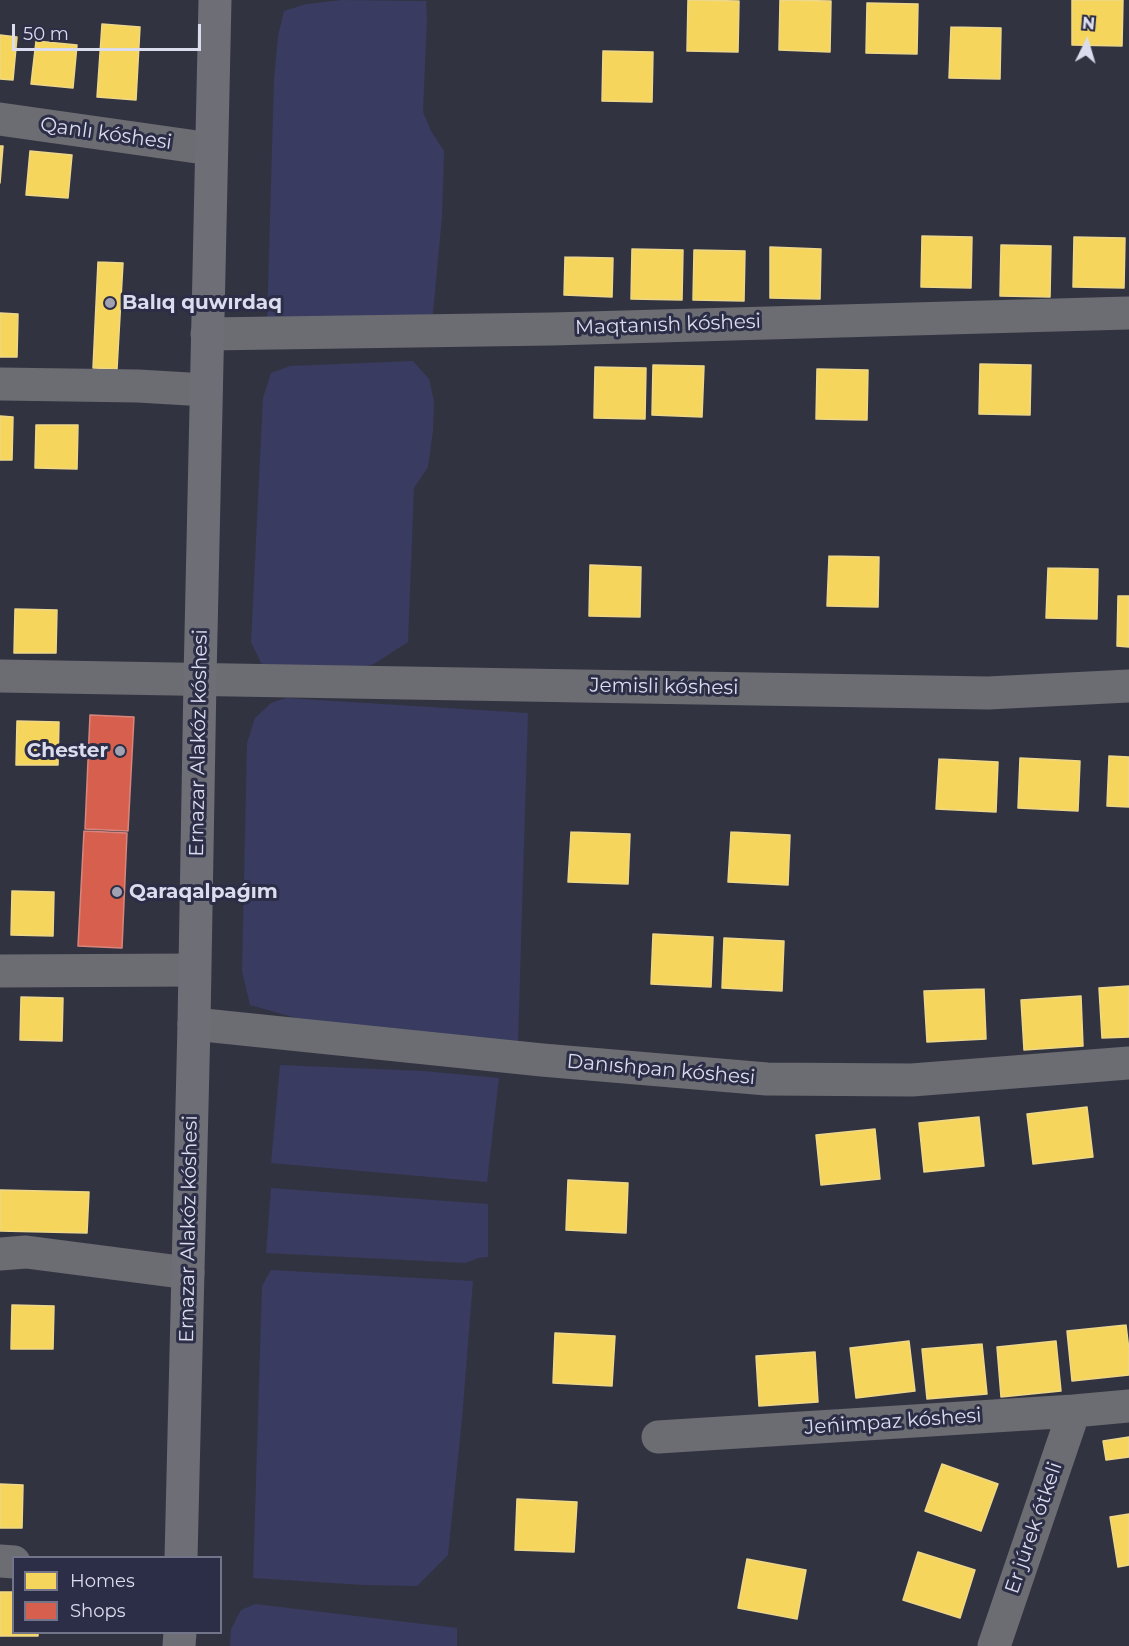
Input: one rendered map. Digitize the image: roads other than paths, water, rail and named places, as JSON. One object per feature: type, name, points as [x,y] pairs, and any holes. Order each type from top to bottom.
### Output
[{"type":"main road","name":"Ernazar Alakóz kóshesi","points":[[181,1556],[215,0]]},
{"type":"street","name":"Qanlı kóshesi","points":[[0,119],[212,149]]},
{"type":"street","name":"Maqtanısh kóshesi","points":[[207,334],[552,329],[1129,313]]},
{"type":"street","points":[[0,384],[206,390]]},
{"type":"street","name":"Jemisli kóshesi","points":[[0,676],[988,693],[1129,686]]},
{"type":"street","points":[[0,971],[194,970]]},
{"type":"street","name":"Danıshpan kóshesi","points":[[194,1024],[542,1060],[767,1079],[912,1080],[1129,1063]]},
{"type":"street","points":[[0,1254],[26,1252],[188,1273]]},
{"type":"street","name":"Jeńimpaz kóshesi","points":[[658,1437],[1129,1406]]},
{"type":"street","name":"Er júrek ótkeli","points":[[994,1646],[1074,1410]]},
{"type":"place","name":"Balıq quwırdaq","points":[[110,303]]},
{"type":"place","name":"Chester","points":[[120,751]]},
{"type":"place","name":"Qaraqalpaǵım","points":[[117,892]]}]
